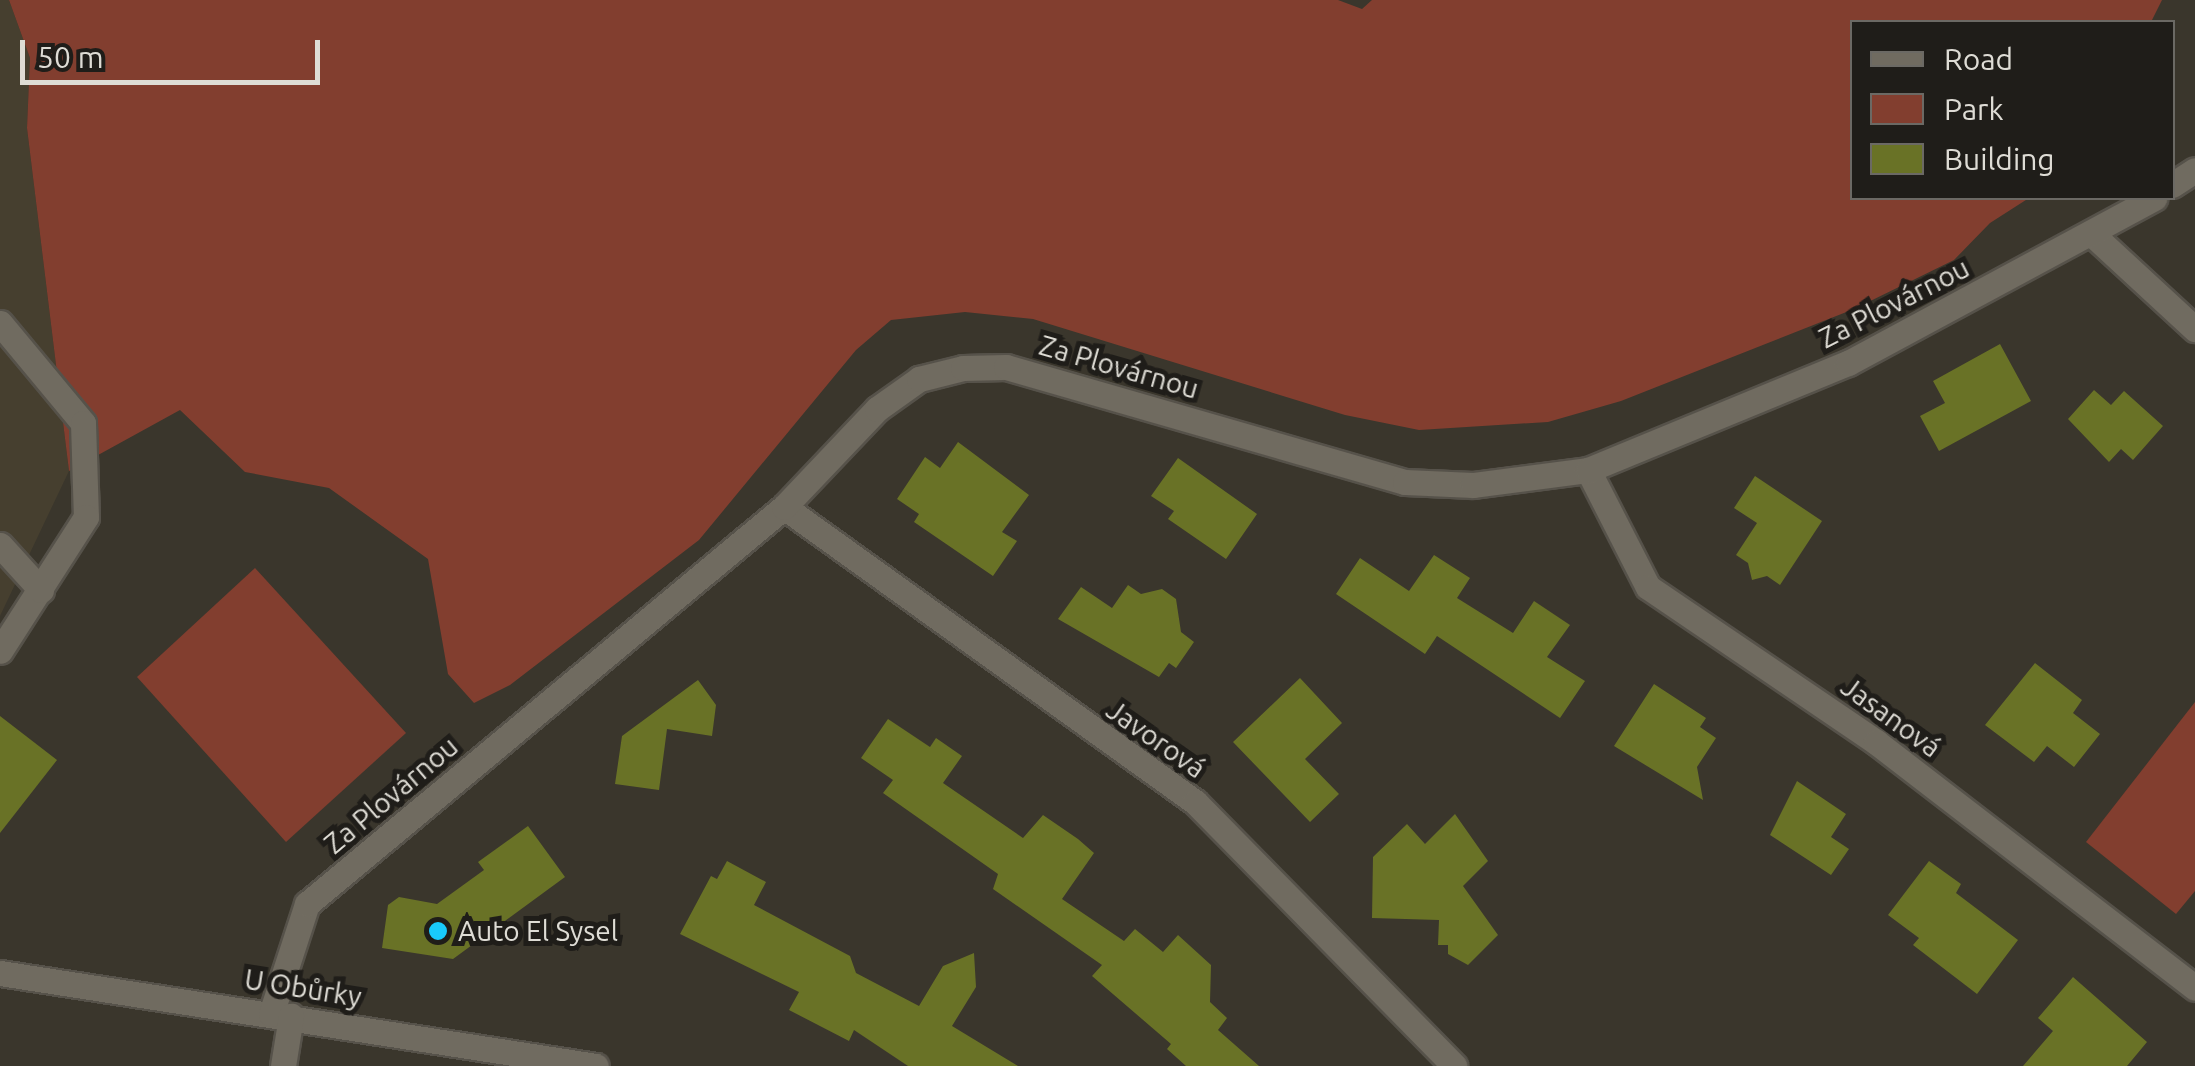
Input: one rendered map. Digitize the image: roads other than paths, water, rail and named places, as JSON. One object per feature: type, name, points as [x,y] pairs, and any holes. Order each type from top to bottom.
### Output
[{"type":"street","name":"Za Plovárnou","points":[[283,1066],[281,1015],[307,904],[784,507],[877,409],[919,379],[963,368],[1006,367],[1405,482],[1473,485],[1588,470],[1848,362],[2092,236],[2151,200]]},
{"type":"street","points":[[2092,236],[2195,329]]},
{"type":"street","points":[[0,322],[83,423],[86,517],[0,651]]},
{"type":"street","name":"Jasanová","points":[[1588,470],[1648,586],[1876,742],[2195,988]]},
{"type":"street","name":"Javorová","points":[[784,507],[1195,802],[1454,1066]]},
{"type":"street","points":[[0,545],[42,590]]},
{"type":"street","name":"U Obůrky","points":[[0,973],[596,1066]]},
{"type":"place","name":"Auto El Sysel","points":[[438,931]]}]
